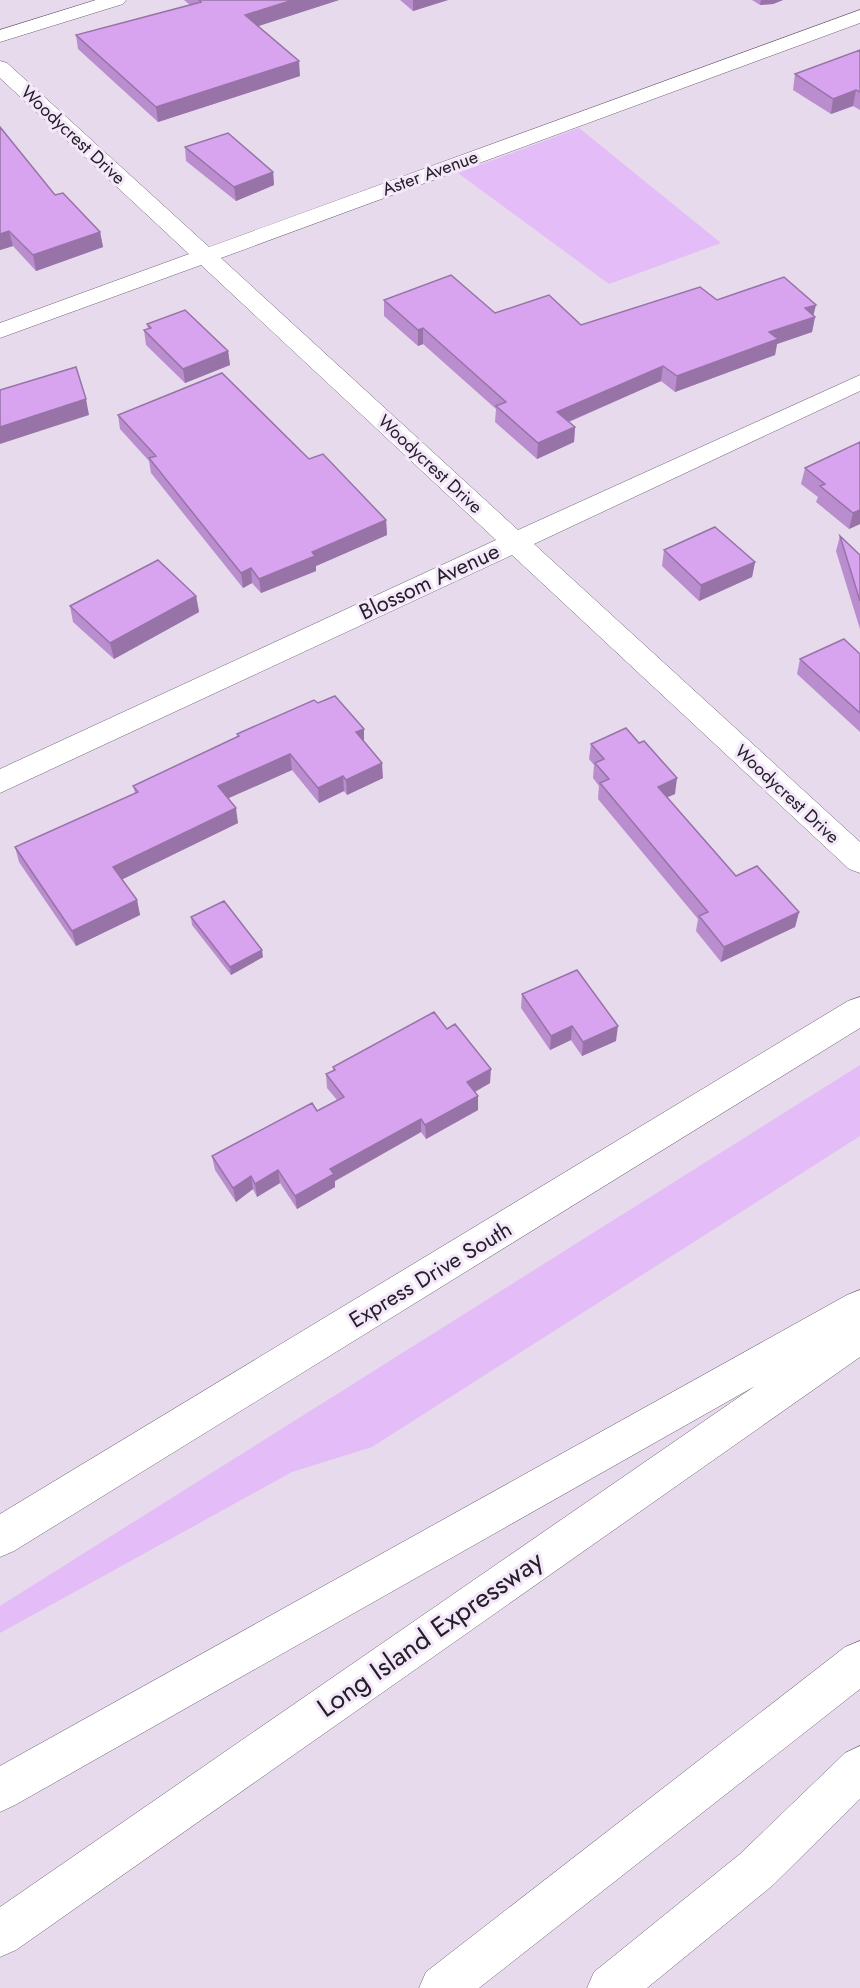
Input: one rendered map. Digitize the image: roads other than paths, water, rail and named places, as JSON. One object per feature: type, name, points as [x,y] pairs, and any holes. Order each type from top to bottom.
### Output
[{"type":"main road","points":[[0,36],[116,0]]},
{"type":"main road","name":"Aster Avenue","points":[[0,331],[860,16]]},
{"type":"main road","name":"Woodycrest Drive","points":[[0,67],[860,861]]},
{"type":"main road","name":"Blossom Avenue","points":[[0,782],[860,382]]},
{"type":"main road","name":"Express Drive South","points":[[0,1537],[860,1011]]},
{"type":"main road","points":[[0,1790],[860,1307]]},
{"type":"main road","name":"Long Island Expressway","points":[[0,1934],[860,1335]]},
{"type":"main road","points":[[442,1988],[860,1662]]},
{"type":"main road","points":[[610,1988],[756,1870],[860,1768]]}]
